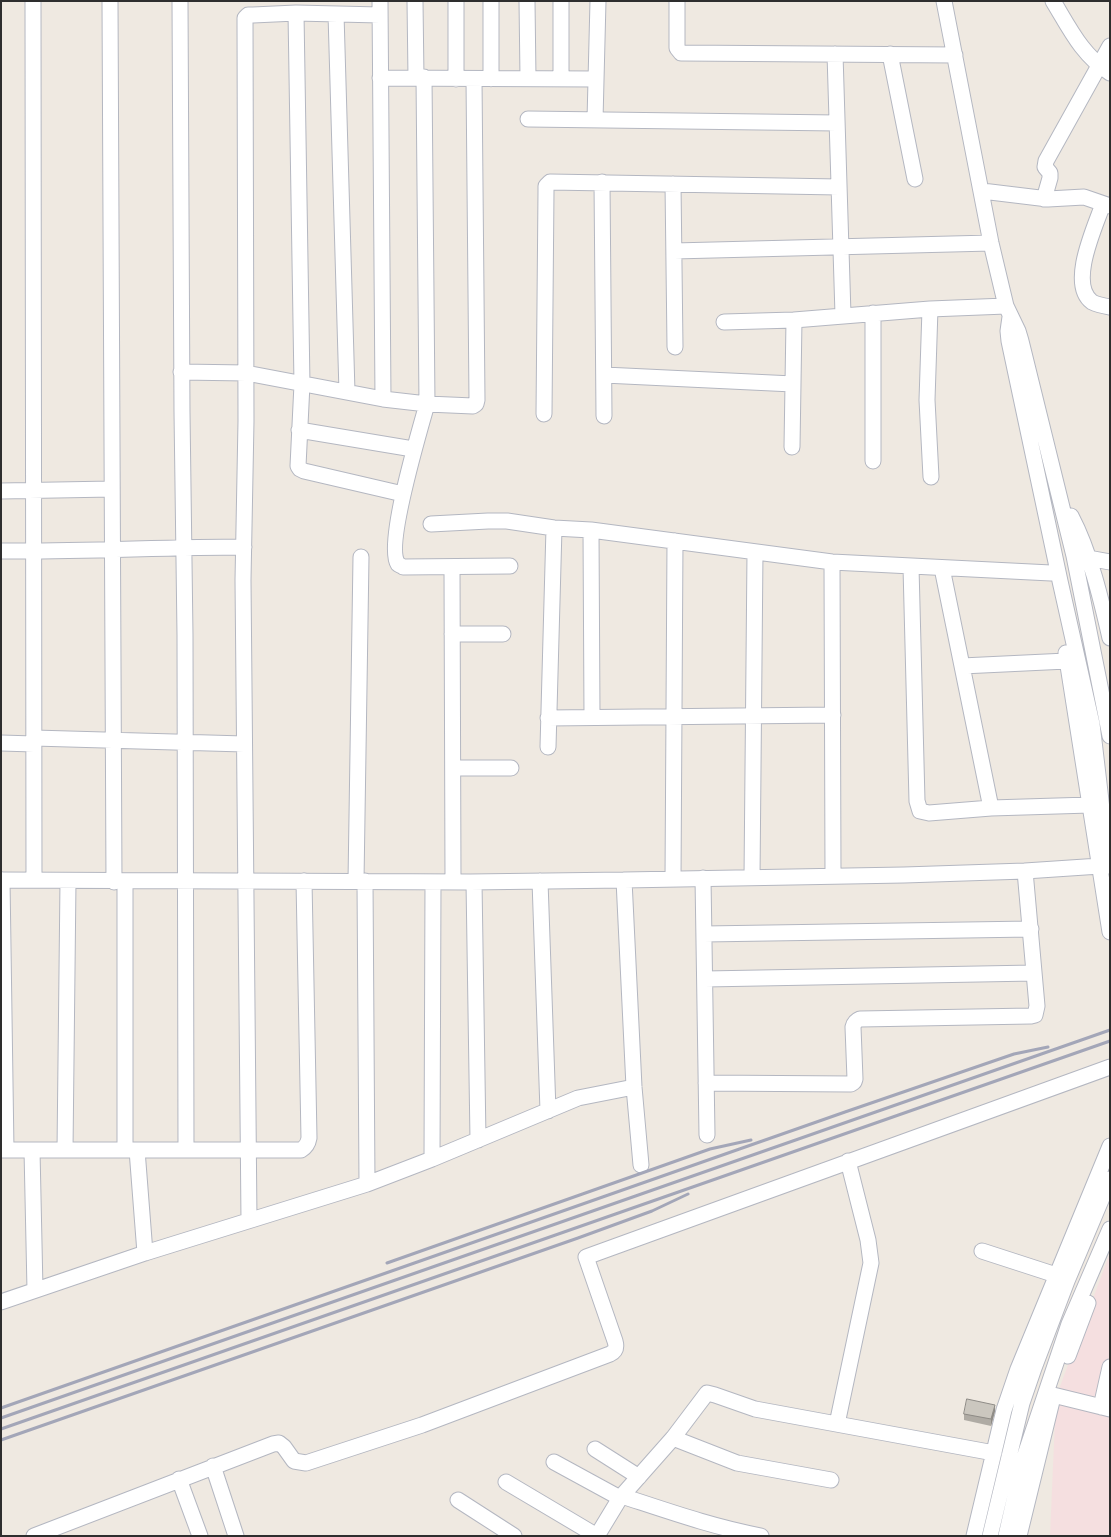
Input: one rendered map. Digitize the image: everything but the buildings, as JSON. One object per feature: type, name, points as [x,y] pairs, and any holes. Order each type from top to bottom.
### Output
[{"type":"street","points":[[33,1],[34,880]]},
{"type":"street","points":[[110,1],[114,741],[131,1150],[145,1253]]},
{"type":"street","points":[[180,1],[186,1150]]},
{"type":"street","points":[[415,1],[420,78],[427,404],[413,449],[403,494],[396,537],[396,559],[398,565],[403,567],[510,566]]},
{"type":"street","points":[[456,1],[456,79]]},
{"type":"street","points":[[491,1],[491,79]]},
{"type":"street","points":[[527,1],[528,78]]},
{"type":"street","points":[[561,1],[561,79]]},
{"type":"street","points":[[595,120],[598,1]]},
{"type":"street","points":[[677,1],[676,48],[681,53],[955,55]]},
{"type":"street","points":[[944,1],[991,243],[1008,312],[1009,341],[1092,724],[1108,860],[1105,866]]},
{"type":"street","points":[[1053,1],[1082,48],[1104,70]]},
{"type":"street","points":[[249,1220],[244,744],[246,373],[245,18],[248,15],[305,9],[342,10],[380,8],[383,399]]},
{"type":"street","points":[[305,9],[302,384],[298,462],[300,470],[403,494]]},
{"type":"street","points":[[342,10],[347,392]]},
{"type":"street","points":[[1044,199],[1050,178],[1050,173],[1045,167],[1046,161],[1104,70],[1110,46]]},
{"type":"street","points":[[835,54],[843,315]]},
{"type":"street","points":[[890,54],[915,179]]},
{"type":"street","points":[[380,78],[528,78],[596,80]]},
{"type":"street","points":[[181,372],[246,373],[383,399],[427,404],[472,406],[476,404],[474,79]]},
{"type":"street","points":[[528,119],[837,123]]},
{"type":"street","points":[[544,414],[546,186],[550,182],[839,187]]},
{"type":"street","points":[[602,182],[604,416]]},
{"type":"street","points":[[673,184],[675,347]]},
{"type":"street","points":[[982,191],[1044,199],[1084,197],[1107,205],[1083,265],[1082,285],[1086,296],[1092,302],[1110,307]]},
{"type":"street","points":[[674,251],[991,243]]},
{"type":"street","points":[[724,322],[794,320],[873,312],[930,309],[1008,312]]},
{"type":"street","points":[[930,309],[927,400],[931,477]]},
{"type":"street","points":[[873,312],[873,461]]},
{"type":"street","points":[[1008,312],[1018,330],[1060,496],[1077,571],[1110,736]]},
{"type":"street","points":[[792,447],[794,320]]},
{"type":"street","points":[[604,375],[793,384]]},
{"type":"street","points":[[299,430],[413,449]]},
{"type":"street","points":[[1034,460],[1032,480],[1034,493],[1051,573],[1067,661],[1090,805],[1105,866],[1110,932]]},
{"type":"street","points":[[1,491],[112,489]]},
{"type":"street","points":[[1060,496],[1076,525],[1088,558],[1110,638]]},
{"type":"street","points":[[431,524],[488,521],[507,522],[554,528],[591,530],[832,562],[1051,573]]},
{"type":"street","points":[[548,747],[554,528]]},
{"type":"street","points":[[591,530],[592,717]]},
{"type":"street","points":[[673,879],[675,541]]},
{"type":"street","points":[[1,551],[244,547]]},
{"type":"street","points":[[752,877],[755,552]]},
{"type":"street","points":[[361,557],[361,881],[367,1184]]},
{"type":"street","points":[[1088,558],[1110,562]]},
{"type":"street","points":[[832,562],[833,876]]},
{"type":"street","points":[[452,567],[453,882]]},
{"type":"street","points":[[911,567],[918,807],[920,811],[929,813],[991,808],[1090,805]]},
{"type":"street","points":[[942,568],[991,808]]},
{"type":"street","points":[[452,634],[503,634]]},
{"type":"street","points":[[962,666],[1067,661]]},
{"type":"street","points":[[548,718],[833,715]]},
{"type":"street","points":[[1,743],[34,741],[114,741],[244,744]]},
{"type":"street","points":[[453,768],[511,768]]},
{"type":"street","points":[[304,881],[309,1130],[308,1144],[305,1148],[300,1150],[3,1150],[1,880],[120,882],[185,881],[304,881],[361,881],[474,882],[833,876],[1025,871],[1105,866]]},
{"type":"street","points":[[706,1083],[851,1084],[855,1079],[853,1027],[856,1020],[1035,1015],[1037,1006],[1025,871]]},
{"type":"street","points":[[703,878],[707,1136]]},
{"type":"street","points":[[624,880],[634,1087],[640,1165]]},
{"type":"street","points":[[65,1150],[68,881]]},
{"type":"street","points":[[540,881],[548,1111]]},
{"type":"street","points":[[432,1159],[433,882]]},
{"type":"street","points":[[474,882],[478,1140]]},
{"type":"street","points":[[704,934],[1031,929]]},
{"type":"street","points":[[705,979],[1034,973]]},
{"type":"street","points":[[34,1536],[273,1444],[279,1443],[284,1447],[294,1461],[306,1462],[422,1425],[610,1354],[615,1351],[615,1341],[586,1257],[1110,1067]]},
{"type":"street","points":[[1,1302],[145,1253],[367,1184],[585,1096],[634,1087]]},
{"type":"street","points":[[974,1536],[1004,1410],[1018,1369],[1110,1146]]},
{"type":"street","points":[[32,1150],[35,1290]]},
{"type":"street","points":[[837,1424],[871,1263],[868,1240],[848,1162]]},
{"type":"street","points":[[990,1536],[1022,1403],[1067,1281],[1110,1179]]},
{"type":"street","points":[[1006,1536],[1023,1461],[1068,1324],[1110,1229]]},
{"type":"street","points":[[982,1251],[1056,1275]]},
{"type":"street","points":[[1019,1536],[1054,1395],[1092,1292],[1110,1253]]},
{"type":"street","points":[[1054,1395],[1105,1408],[1110,1368]]},
{"type":"street","points":[[506,1482],[597,1536],[621,1497],[673,1438],[707,1394],[715,1394],[755,1409],[806,1420],[837,1424],[994,1453]]},
{"type":"street","points":[[673,1438],[737,1463],[831,1480]]},
{"type":"street","points":[[595,1449],[639,1477]]},
{"type":"street","points":[[554,1462],[621,1497],[737,1532],[761,1536]]},
{"type":"street","points":[[213,1466],[236,1536]]},
{"type":"street","points":[[179,1480],[200,1536]]},
{"type":"street","points":[[458,1500],[514,1536]]},
{"type":"shaded area","points":[[1110,1253],[1110,1536],[1050,1536],[1056,1397]]},
{"type":"railway","points":[[1,1418],[1110,1030]]},
{"type":"railway","points":[[1,1429],[1110,1041]]},
{"type":"railway","points":[[1,1408],[845,1112],[1014,1054],[1048,1047]]},
{"type":"railway","points":[[387,1263],[710,1149],[751,1140]]},
{"type":"railway","points":[[1,1440],[578,1238],[652,1211],[688,1194]]}]
